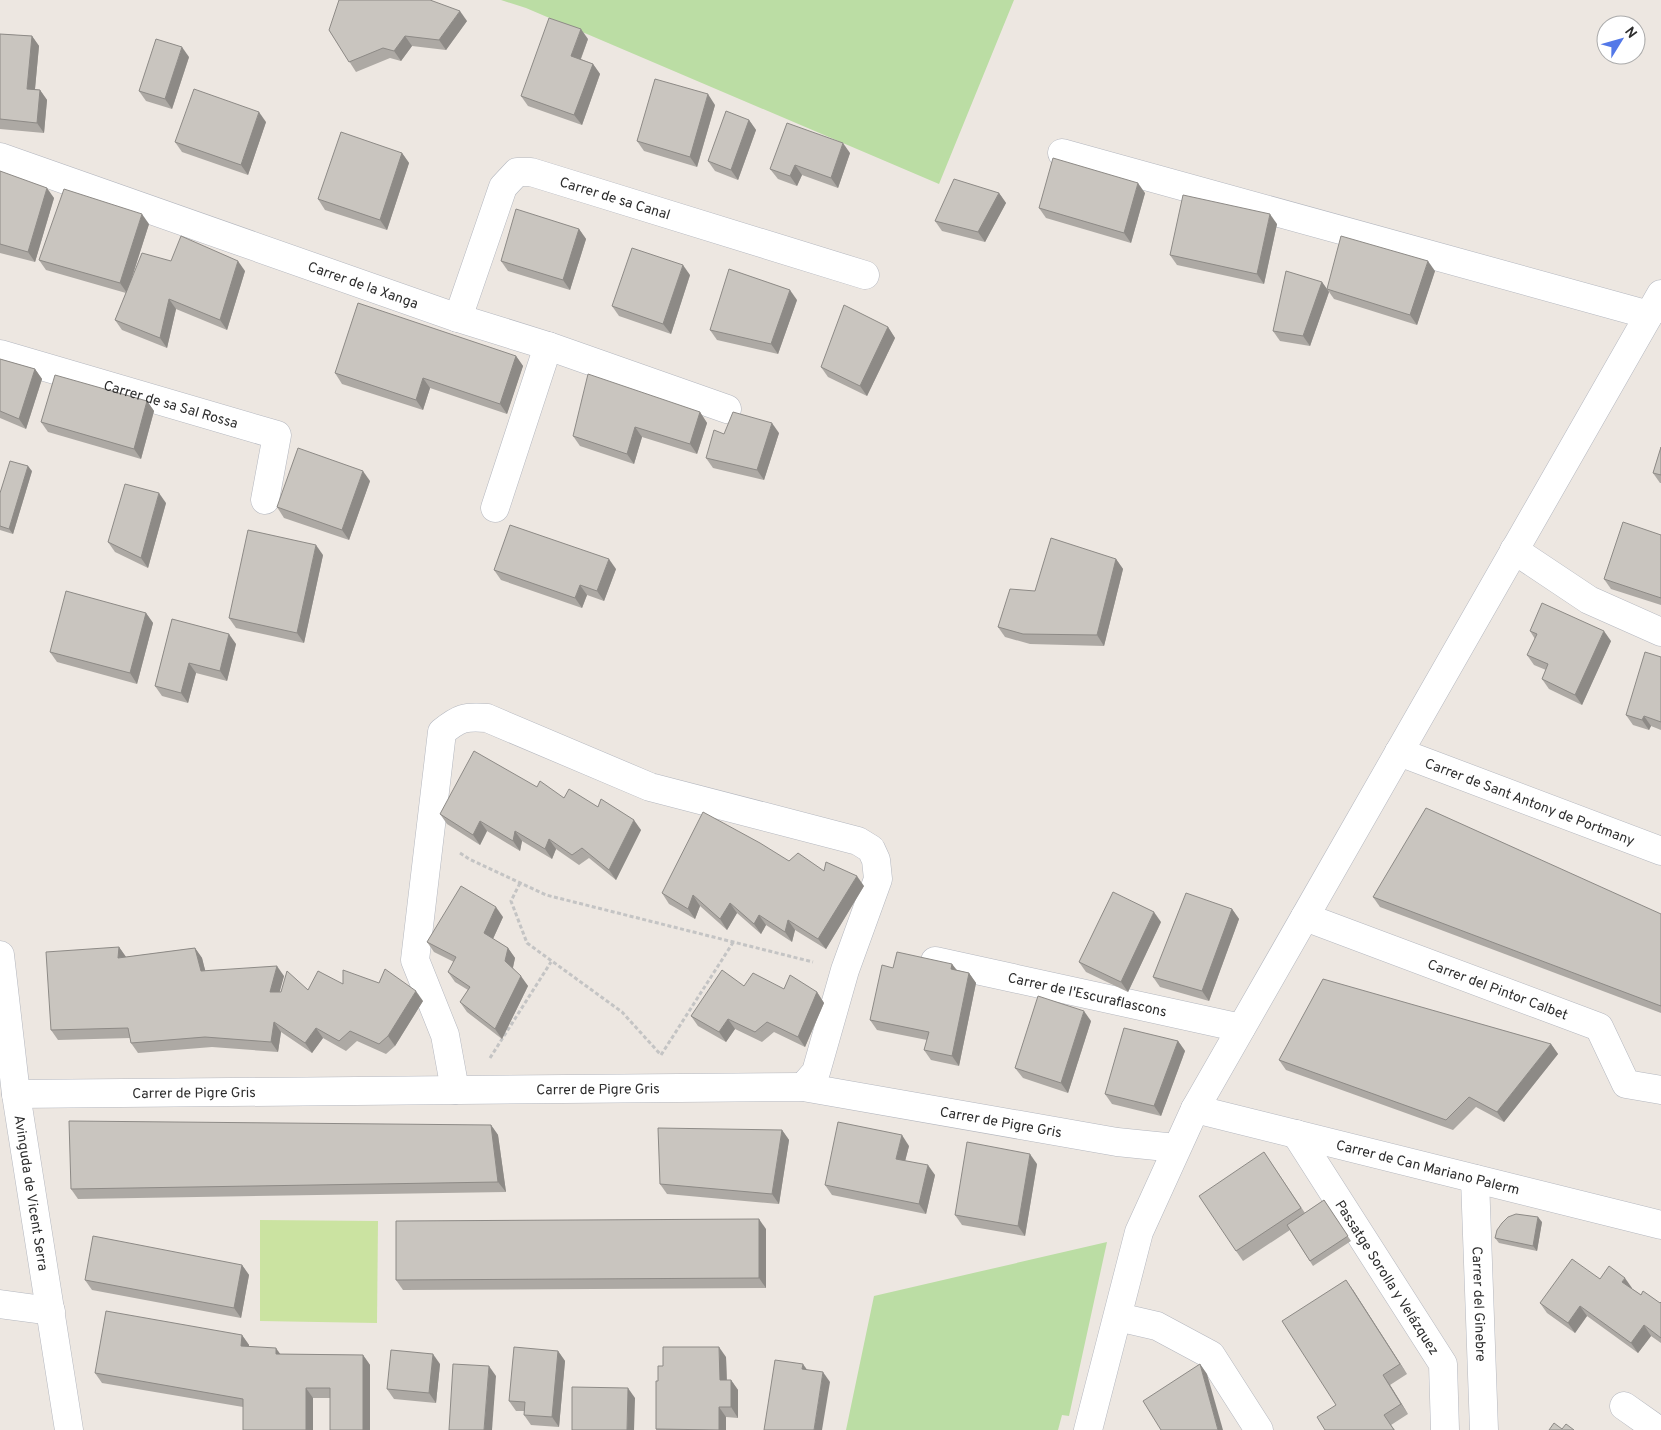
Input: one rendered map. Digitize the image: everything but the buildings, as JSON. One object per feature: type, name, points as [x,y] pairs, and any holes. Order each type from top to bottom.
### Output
[{"type":"street","points":[[1062,153],[1655,304],[1195,1109],[1139,1232],[1088,1430]]},
{"type":"street","name":"Carrer de la Xanga","points":[[0,157],[458,318],[548,346],[728,409]]},
{"type":"street","name":"Carrer de sa Canal","points":[[458,318],[503,187],[517,172],[531,172],[865,275]]},
{"type":"street","points":[[495,508],[548,346]]},
{"type":"street","name":"Carrer de sa Sal Rossa","points":[[0,354],[277,435],[265,500]]},
{"type":"street","points":[[1514,550],[1588,600],[1661,632]]},
{"type":"street","points":[[455,1090],[445,1035],[415,960],[442,732],[456,721],[472,717],[487,718],[650,787],[858,841],[871,849],[876,860],[878,879],[846,970],[816,1072],[803,1087]]},
{"type":"street","name":"Carrer de Sant Antony de Portmany","points":[[1399,752],[1661,852]]},
{"type":"street","name":"Carrer del Pintor Calbet","points":[[1305,917],[1599,1027],[1626,1084],[1661,1090]]},
{"type":"street","name":"Avinguda de Vicent Serra","points":[[0,955],[16,1094],[69,1430]]},
{"type":"street","name":"Carrer de l'Escuraflascons","points":[[935,961],[1241,1028]]},
{"type":"street","name":"Carrer de Pigre Gris","points":[[16,1094],[803,1087],[1117,1142],[1176,1148]]},
{"type":"street","name":"Carrer de Can Mariano Palerm","points":[[1195,1109],[1661,1225]]},
{"type":"street","name":"Passatge Sorolla y Velázquez","points":[[1296,1134],[1443,1364],[1446,1430]]},
{"type":"street","name":"Carrer del Ginebre","points":[[1475,1179],[1484,1430]]},
{"type":"street","points":[[0,1304],[50,1311]]},
{"type":"street","points":[[1118,1317],[1157,1326],[1211,1355],[1259,1430]]},
{"type":"street","points":[[1624,1406],[1658,1430]]},
{"type":"path","points":[[456,851],[546,895],[846,970]]},
{"type":"path","points":[[520,883],[511,902],[527,943],[622,1012],[661,1055]]},
{"type":"path","points":[[656,1088],[661,1055],[734,941]]},
{"type":"path","points":[[489,1090],[487,1062],[551,962]]},
{"type":"green space","points":[[501,0],[1014,0],[939,184],[526,8]]},
{"type":"green space","points":[[260,1220],[378,1221],[377,1323],[260,1321]]},
{"type":"green space","points":[[1107,1242],[1069,1416],[1062,1415],[1058,1430],[846,1430],[874,1296]]}]
